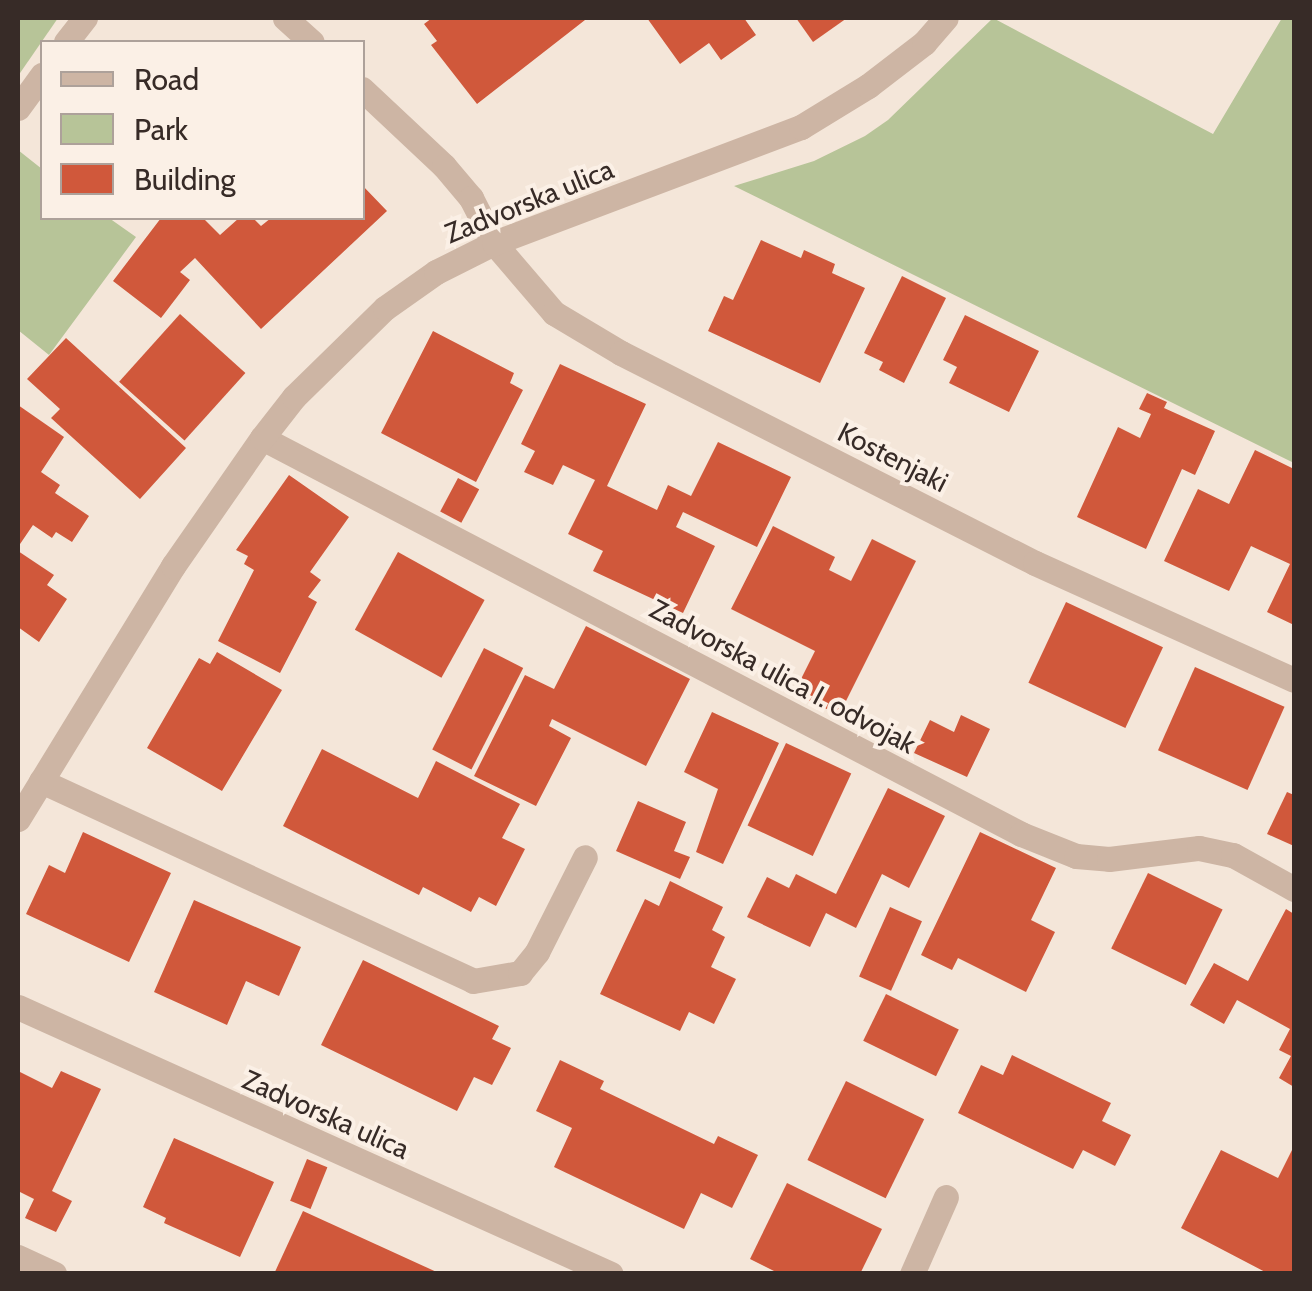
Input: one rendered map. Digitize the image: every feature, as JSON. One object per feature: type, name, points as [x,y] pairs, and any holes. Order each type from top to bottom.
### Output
[{"type":"street","points":[[68,40],[85,18]]},
{"type":"street","points":[[285,18],[310,40]]},
{"type":"street","name":"Zadvorska ulica","points":[[18,819],[162,582],[262,438],[294,397],[385,308],[436,272],[494,243],[801,127],[868,86],[924,42],[946,18]]},
{"type":"street","points":[[18,108],[40,78]]},
{"type":"street","name":"Kostenjaki","points":[[365,91],[472,198],[494,243],[554,313],[621,353],[1035,562],[1294,680]]},
{"type":"street","name":"Zadvorska ulica I. odvojak","points":[[262,438],[1021,834],[1076,856],[1110,859],[1199,848],[1233,855],[1294,889]]},
{"type":"street","points":[[41,781],[473,980],[500,980],[520,973],[537,952],[584,857]]},
{"type":"street","name":"Zadvorska ulica","points":[[18,1006],[612,1274]]},
{"type":"street","points":[[912,1274],[946,1197]]},
{"type":"street","points":[[18,1256],[54,1274]]},
{"type":"green space","points":[[18,18],[58,18],[40,40],[18,76]]},
{"type":"green space","points":[[993,18],[1213,134],[1282,18],[1294,18],[1294,463],[734,186],[814,161],[865,136],[888,120]]},
{"type":"green space","points":[[18,150],[40,167],[40,220],[112,220],[136,237],[49,355],[18,330]]},
{"type":"building","points":[[432,18],[585,20],[477,104],[431,45],[437,41],[424,24]]},
{"type":"building","points":[[647,18],[744,18],[756,35],[721,60],[709,43],[680,64]]},
{"type":"building","points":[[796,18],[847,18],[813,42]]},
{"type":"building","points":[[365,188],[387,211],[261,329],[195,258],[180,272],[190,280],[161,318],[113,281],[159,220],[205,220],[220,235],[237,220],[255,220],[261,226],[268,220],[365,220]]},
{"type":"building","points":[[761,240],[801,258],[804,250],[835,264],[832,273],[865,288],[820,383],[708,331],[724,296],[733,300]]},
{"type":"building","points":[[902,276],[946,298],[904,383],[879,370],[883,362],[864,353]]},
{"type":"building","points":[[180,314],[245,373],[185,441],[119,382]]},
{"type":"building","points":[[965,315],[1039,351],[1009,412],[949,383],[957,367],[943,360]]},
{"type":"building","points":[[433,331],[514,373],[510,383],[523,390],[476,482],[381,433]]},
{"type":"building","points":[[66,338],[186,448],[140,499],[51,418],[60,409],[27,379]]},
{"type":"building","points":[[560,364],[646,404],[607,486],[657,510],[668,485],[691,496],[718,442],[791,477],[757,547],[683,512],[676,527],[715,546],[683,613],[593,571],[603,551],[568,534],[595,480],[563,465],[553,485],[524,472],[535,451],[521,444]]},
{"type":"building","points":[[1147,393],[1167,402],[1164,408],[1215,431],[1195,475],[1182,469],[1146,549],[1077,517],[1118,427],[1140,438],[1151,414],[1139,409]]},
{"type":"building","points":[[18,405],[64,437],[41,472],[60,485],[55,493],[89,516],[72,542],[56,532],[52,538],[33,525],[18,547]]},
{"type":"building","points":[[1255,450],[1294,469],[1294,625],[1267,612],[1290,564],[1251,546],[1229,591],[1164,561],[1198,489],[1229,504]]},
{"type":"building","points":[[289,475],[349,517],[310,572],[321,580],[308,597],[317,602],[280,673],[218,641],[254,570],[244,564],[248,556],[236,550]]},
{"type":"building","points":[[458,478],[479,489],[461,523],[440,512]]},
{"type":"building","points":[[773,526],[835,557],[829,570],[851,581],[872,539],[916,561],[839,715],[794,693],[815,651],[731,609]]},
{"type":"building","points":[[18,551],[54,575],[47,585],[67,599],[39,642],[18,627]]},
{"type":"building","points":[[398,552],[485,600],[441,678],[355,630]]},
{"type":"building","points":[[1066,602],[1163,647],[1125,728],[1028,683]]},
{"type":"building","points":[[586,626],[690,679],[646,766],[552,719],[549,726],[571,738],[536,806],[474,776],[525,675],[554,689]]},
{"type":"building","points":[[484,648],[523,668],[471,770],[432,750]]},
{"type":"building","points":[[217,652],[282,690],[222,791],[147,748],[199,658],[210,664]]},
{"type":"building","points":[[1195,667],[1285,707],[1248,790],[1158,750]]},
{"type":"building","points":[[712,712],[779,743],[723,864],[696,852],[718,789],[684,772]]},
{"type":"building","points":[[961,715],[990,729],[967,777],[914,753],[930,720],[954,732]]},
{"type":"building","points":[[786,743],[851,773],[813,856],[748,825]]},
{"type":"building","points":[[322,749],[418,798],[436,761],[520,804],[502,838],[525,849],[496,906],[479,897],[471,912],[423,887],[419,895],[283,826]]},
{"type":"building","points":[[888,788],[945,816],[909,888],[882,874],[856,928],[826,913],[810,947],[747,917],[767,877],[789,888],[796,874],[836,894]]},
{"type":"building","points":[[1287,792],[1294,795],[1294,846],[1267,834]]},
{"type":"building","points":[[638,801],[686,822],[674,851],[690,857],[680,879],[616,851]]},
{"type":"building","points":[[83,832],[171,873],[129,962],[26,914],[49,865],[65,873]]},
{"type":"building","points":[[980,832],[1056,868],[1031,920],[1055,932],[1026,992],[958,958],[952,970],[921,955]]},
{"type":"building","points":[[1148,873],[1223,909],[1186,985],[1111,948]]},
{"type":"building","points":[[670,881],[723,907],[712,930],[725,937],[711,967],[736,979],[714,1024],[689,1012],[680,1031],[600,994],[645,899],[659,906]]},
{"type":"building","points":[[194,900],[301,947],[279,996],[246,981],[227,1025],[154,992]]},
{"type":"building","points":[[890,907],[922,921],[891,991],[859,976]]},
{"type":"building","points":[[1286,909],[1294,914],[1294,1087],[1279,1078],[1291,1056],[1279,1050],[1290,1029],[1237,1000],[1224,1024],[1190,1005],[1214,963],[1248,981]]},
{"type":"building","points":[[363,960],[499,1026],[492,1039],[511,1048],[492,1085],[474,1077],[457,1111],[321,1045]]},
{"type":"building","points":[[886,994],[959,1030],[936,1076],[863,1041]]},
{"type":"building","points":[[1012,1055],[1111,1103],[1102,1121],[1131,1135],[1115,1166],[1083,1150],[1073,1169],[958,1113],[981,1065],[1003,1075]]},
{"type":"building","points":[[560,1060],[604,1081],[600,1089],[714,1144],[718,1136],[758,1155],[732,1208],[701,1193],[684,1229],[554,1167],[572,1128],[536,1111]]},
{"type":"building","points":[[18,1071],[52,1088],[61,1071],[101,1089],[52,1191],[72,1201],[56,1232],[25,1218],[34,1199],[18,1191]]},
{"type":"building","points":[[846,1081],[924,1119],[886,1198],[807,1160]]},
{"type":"building","points":[[174,1138],[274,1182],[240,1257],[164,1223],[166,1218],[143,1207]]},
{"type":"building","points":[[1294,1146],[1294,1274],[1269,1274],[1181,1228],[1221,1150],[1278,1178]]},
{"type":"building","points":[[307,1159],[327,1167],[311,1209],[290,1201]]},
{"type":"building","points":[[787,1183],[882,1229],[860,1274],[780,1274],[750,1259]]},
{"type":"building","points":[[303,1211],[441,1274],[274,1274]]}]
